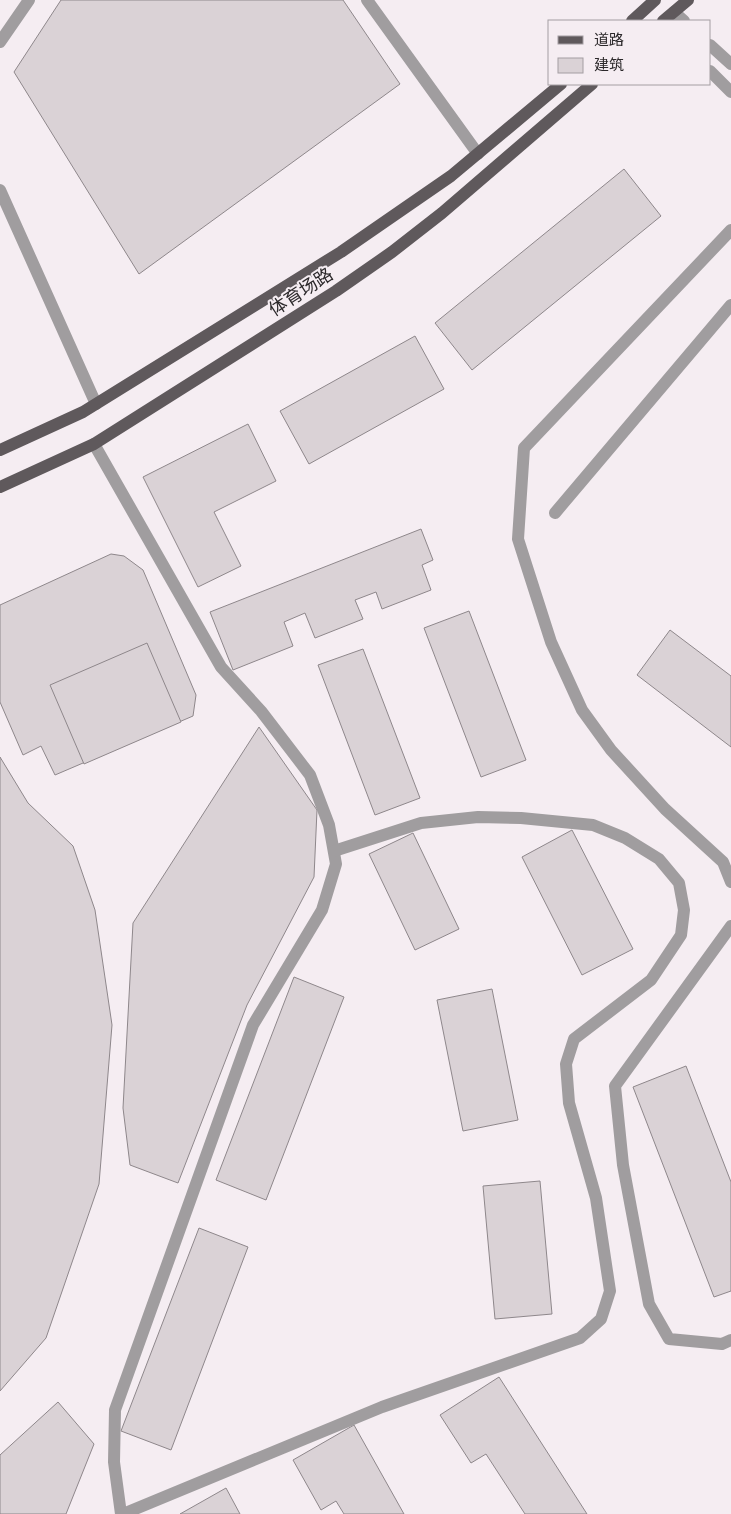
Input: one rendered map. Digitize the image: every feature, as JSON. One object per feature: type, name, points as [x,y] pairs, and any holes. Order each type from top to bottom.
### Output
[{"type":"main road","points":[[633,20],[655,0]]},
{"type":"main road","points":[[664,20],[688,0]]},
{"type":"main road","name":"体育场路","points":[[0,450],[96,404],[341,252],[450,176],[560,85]]},
{"type":"main road","name":"体育场路","points":[[0,487],[94,444],[336,291],[392,252],[442,213],[591,85]]},
{"type":"street","points":[[0,42],[29,0]]},
{"type":"street","points":[[366,0],[478,154]]},
{"type":"street","points":[[674,12],[683,20]]},
{"type":"street","points":[[711,46],[731,64]]},
{"type":"street","points":[[711,72],[731,92]]},
{"type":"street","points":[[0,190],[96,404]]},
{"type":"street","points":[[731,230],[524,448],[518,539],[551,642],[582,710],[611,750],[666,809],[723,862],[731,882]]},
{"type":"street","points":[[554,513],[731,305]]},
{"type":"street","points":[[94,444],[221,667],[262,711],[310,775],[328,825],[336,864],[322,910],[253,1025],[115,1410],[114,1462],[122,1514],[382,1407],[580,1338],[601,1319],[610,1291],[596,1198],[569,1103],[566,1064],[574,1039],[651,980],[680,935],[684,910],[679,883],[659,859],[626,838],[592,825],[521,818],[478,817],[421,824],[334,851]]},
{"type":"street","points":[[731,926],[615,1086],[623,1165],[649,1304],[669,1339],[722,1344],[731,1340]]},
{"type":"building","points":[[61,0],[343,0],[400,84],[139,274],[14,72]]},
{"type":"building","points":[[624,169],[661,216],[472,370],[435,323]]},
{"type":"building","points":[[415,336],[444,389],[309,464],[280,411]]},
{"type":"building","points":[[248,424],[276,481],[214,512],[241,566],[198,587],[143,477]]},
{"type":"building","points":[[421,529],[433,560],[422,565],[431,590],[382,609],[376,592],[355,600],[363,619],[315,638],[305,613],[284,622],[293,646],[233,670],[210,612]]},
{"type":"building","points":[[111,554],[124,556],[143,570],[196,695],[193,716],[55,775],[41,746],[23,755],[0,702],[0,605]]},
{"type":"building","points":[[469,611],[526,760],[481,777],[424,628]]},
{"type":"building","points":[[670,630],[731,676],[731,747],[637,675]]},
{"type":"building","points":[[147,643],[181,722],[84,764],[50,685]]},
{"type":"building","points":[[363,649],[420,798],[375,815],[318,665]]},
{"type":"building","points":[[259,727],[317,810],[314,877],[247,1005],[178,1183],[130,1165],[123,1108],[133,923]]},
{"type":"building","points":[[0,757],[28,803],[73,846],[95,910],[112,1025],[99,1184],[46,1338],[0,1391]]},
{"type":"building","points":[[572,830],[633,949],[582,975],[522,857]]},
{"type":"building","points":[[413,833],[459,929],[415,950],[369,854]]},
{"type":"building","points":[[294,977],[344,997],[266,1200],[216,1180]]},
{"type":"building","points":[[492,989],[518,1120],[463,1131],[437,1000]]},
{"type":"building","points":[[686,1066],[731,1182],[731,1291],[714,1297],[633,1087]]},
{"type":"building","points":[[540,1181],[552,1314],[495,1319],[483,1186]]},
{"type":"building","points":[[199,1228],[248,1247],[171,1450],[121,1431]]},
{"type":"building","points":[[499,1377],[587,1514],[525,1514],[486,1454],[471,1463],[440,1415]]},
{"type":"building","points":[[58,1402],[94,1444],[66,1514],[0,1514],[0,1455]]},
{"type":"building","points":[[354,1425],[404,1514],[344,1514],[336,1501],[321,1510],[293,1460]]},
{"type":"building","points":[[226,1488],[240,1514],[180,1514]]}]
